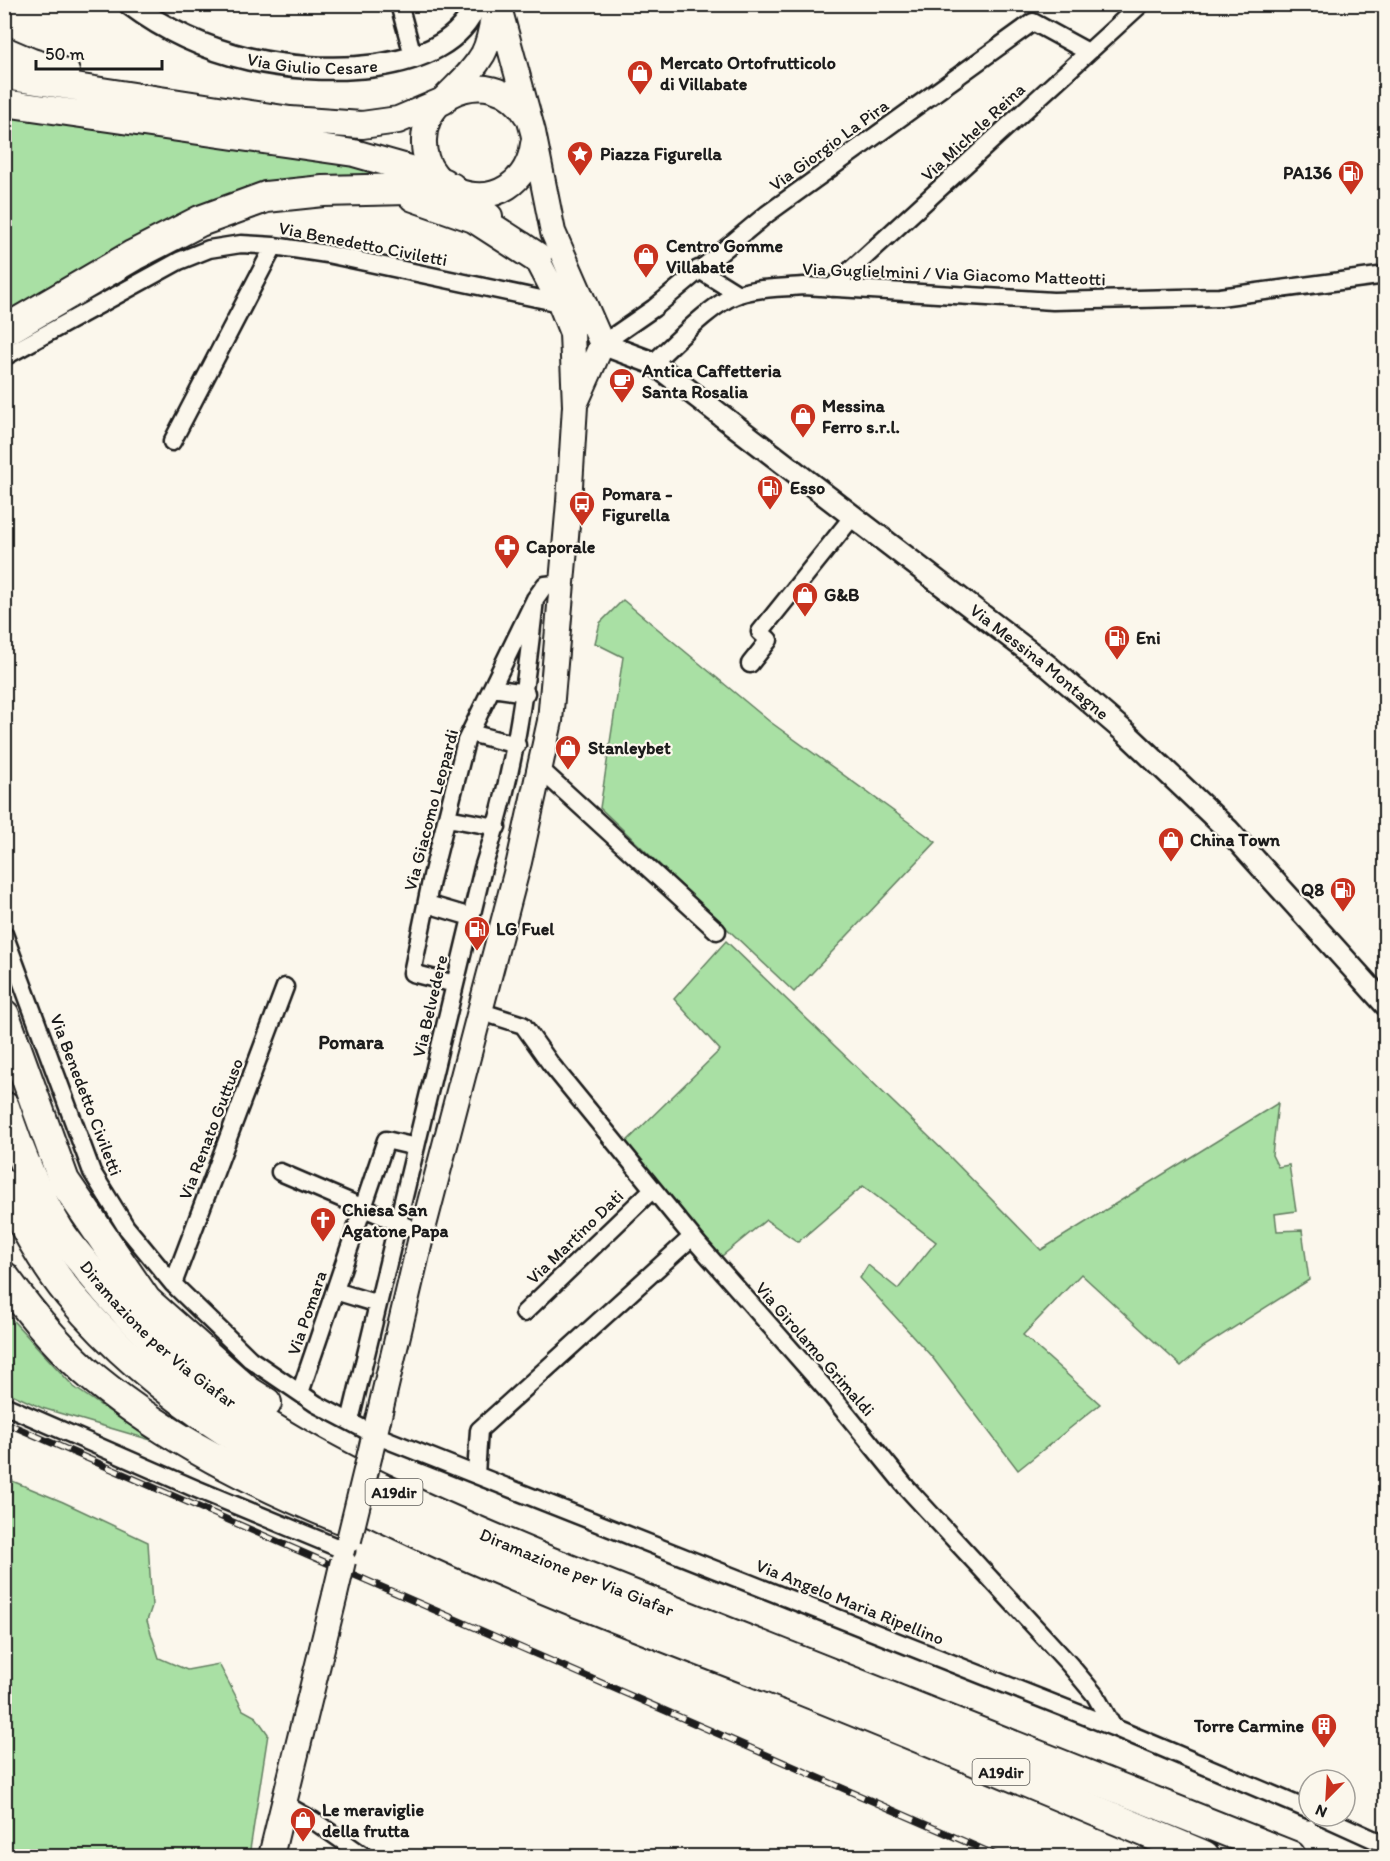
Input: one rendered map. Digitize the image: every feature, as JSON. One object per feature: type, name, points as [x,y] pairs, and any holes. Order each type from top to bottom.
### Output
[{"type":"highway","points":[[4,331],[134,255],[211,217],[266,197],[323,191],[450,187]]},
{"type":"highway","points":[[384,190],[424,198],[474,217],[536,257]]},
{"type":"highway","points":[[4,1015],[64,1181],[146,1301],[247,1390],[297,1425],[473,1515],[918,1707]]},
{"type":"highway","name":"Diramazione per Via Giafar","points":[[4,1107],[17,1146],[36,1190],[60,1232],[136,1325],[186,1369],[231,1403],[333,1463],[467,1528],[1290,1857]]},
{"type":"highway","name":"Diramazione per Via Giafar","points":[[4,1185],[30,1236],[68,1292],[115,1344],[188,1405],[233,1437],[317,1486],[461,1553],[603,1613],[797,1688],[1204,1857]]},
{"type":"highway","points":[[4,1277],[34,1317],[94,1378],[168,1433],[228,1466],[313,1507],[497,1581],[603,1613]]},
{"type":"main road","points":[[271,1857],[373,1444],[422,1233],[519,862],[550,721],[564,583],[574,406],[572,333],[560,303],[536,257],[501,224],[435,174],[427,159],[424,138],[429,117],[471,73],[484,52],[497,4]]},
{"type":"main road","points":[[497,4],[533,138],[554,232],[602,344],[574,406]]},
{"type":"main road","points":[[4,50],[32,62],[75,75],[208,108]]},
{"type":"main road","points":[[4,76],[290,120],[362,125],[398,120],[461,90],[478,87],[498,90],[520,106],[533,138],[525,171],[516,182],[504,190],[477,196],[407,168],[354,153],[4,102]]},
{"type":"main road","points":[[572,333],[602,344]]},
{"type":"street","name":"Via Giulio Cesare","points":[[130,4],[157,24],[204,45],[249,59],[290,66],[388,65],[414,59],[449,40],[463,28]]},
{"type":"street","points":[[399,4],[414,59]]},
{"type":"street","points":[[463,28],[476,4]]},
{"type":"street","name":"Via Michele Reina","points":[[831,288],[1141,4]]},
{"type":"street","name":"Via Giorgio La Pira","points":[[602,344],[654,308],[698,269],[767,214],[1033,22],[1088,52]]},
{"type":"street","points":[[463,28],[472,26],[481,29],[489,38]]},
{"type":"street","name":"Via Benedetto Civiletti","points":[[4,357],[179,261],[209,249],[241,244],[274,246],[327,254],[560,303]]},
{"type":"street","points":[[172,442],[274,246]]},
{"type":"street","points":[[698,269],[738,294]]},
{"type":"street","name":"Via Guglielmini / Via Giacomo Matteotti","points":[[653,363],[706,314],[738,294],[804,286],[1053,301],[1220,297],[1386,275]]},
{"type":"street","name":"Via Messina Montagne","points":[[602,344],[653,363],[854,514],[1048,666],[1126,733],[1228,830],[1386,1005]]},
{"type":"street","points":[[750,664],[769,640],[760,632],[854,514]]},
{"type":"street","points":[[535,599],[545,585],[564,583]]},
{"type":"street","name":"Via Giacomo Leopardi","points":[[455,984],[412,973],[426,904],[470,733],[535,599]]},
{"type":"street","name":"Via Belvedere","points":[[350,1421],[483,868],[517,745],[526,693],[535,599]]},
{"type":"street","points":[[492,688],[526,693]]},
{"type":"street","points":[[470,733],[517,745]]},
{"type":"street","points":[[539,768],[717,931]]},
{"type":"street","points":[[447,818],[496,827]]},
{"type":"street","points":[[426,904],[471,917]]},
{"type":"street","name":"Via Benedetto Civiletti","points":[[4,934],[92,1172],[126,1227],[173,1284],[250,1359],[300,1393],[350,1421],[373,1444]]},
{"type":"street","name":"Via Renato Guttuso","points":[[173,1284],[285,987]]},
{"type":"street","name":"Via Girolamo Grimaldi","points":[[479,1011],[522,1025],[550,1063],[692,1237],[831,1395],[906,1487],[1069,1664],[1095,1695],[1113,1727]]},
{"type":"street","name":"Via Pomara","points":[[300,1393],[365,1208],[386,1140],[416,1148]]},
{"type":"street","points":[[280,1172],[422,1233]]},
{"type":"street","name":"Via Martino Dati","points":[[524,1313],[653,1189]]},
{"type":"street","points":[[476,1474],[479,1430],[692,1237]]},
{"type":"street","points":[[336,1291],[378,1304]]},
{"type":"street","points":[[4,1405],[346,1551]]},
{"type":"street","name":"Via Angelo Maria Ripellino","points":[[373,1444],[476,1474],[1113,1727],[1297,1805]]},
{"type":"street","points":[[284,1804],[314,1821],[364,1857]]},
{"type":"street","points":[[1348,1828],[1386,1845]]},
{"type":"green space","points":[[5,114],[365,167],[394,179],[277,186],[212,200],[167,221],[5,316]]},
{"type":"green space","points":[[623,600],[769,721],[936,842],[794,992],[600,808],[623,657],[595,643],[600,623]]},
{"type":"green space","points":[[726,941],[951,1158],[1041,1250],[1278,1103],[1272,1155],[1278,1167],[1289,1165],[1296,1211],[1275,1214],[1277,1231],[1302,1230],[1309,1280],[1203,1347],[1181,1366],[1081,1274],[1023,1335],[1100,1404],[1018,1470],[932,1357],[860,1278],[868,1265],[898,1289],[936,1242],[863,1186],[798,1242],[766,1220],[717,1260],[625,1143],[720,1050],[674,999]]},
{"type":"green space","points":[[5,1312],[74,1387],[151,1440],[42,1408],[5,1391]]},
{"type":"green space","points":[[5,1478],[148,1542],[152,1606],[147,1621],[159,1658],[187,1670],[219,1664],[243,1710],[256,1717],[268,1734],[249,1856],[5,1856]]},
{"type":"railway","points":[[4,1422],[998,1856]]},
{"type":"place","name":"Mercato Ortofrutticolo di Villabate","points":[[640,96]]},
{"type":"place","name":"Piazza Figurella","points":[[580,177]]},
{"type":"place","name":"PA136","points":[[1351,196]]},
{"type":"place","name":"Centro Gomme Villabate","points":[[646,279]]},
{"type":"place","name":"Antica Caffetteria Santa Rosalia","points":[[622,404]]},
{"type":"place","name":"Messina Ferro s.r.l.","points":[[803,439]]},
{"type":"place","name":"Esso","points":[[770,511]]},
{"type":"place","name":"Pomara - Figurella","points":[[582,527]]},
{"type":"place","name":"Caporale","points":[[507,570]]},
{"type":"place","name":"G&B","points":[[805,618]]},
{"type":"place","name":"Eni","points":[[1117,661]]},
{"type":"place","name":"Stanleybet","points":[[568,771]]},
{"type":"place","name":"China Town","points":[[1171,863]]},
{"type":"place","name":"Q8","points":[[1343,913]]},
{"type":"place","name":"LG Fuel","points":[[477,952]]},
{"type":"place","name":"Chiesa San Agatone Papa","points":[[323,1243]]},
{"type":"place","name":"Torre Carmine","points":[[1324,1749]]},
{"type":"place","name":"Le meraviglie della frutta","points":[[303,1843]]},
{"type":"district","name":"Pomara","points":[[351,1042]]}]
